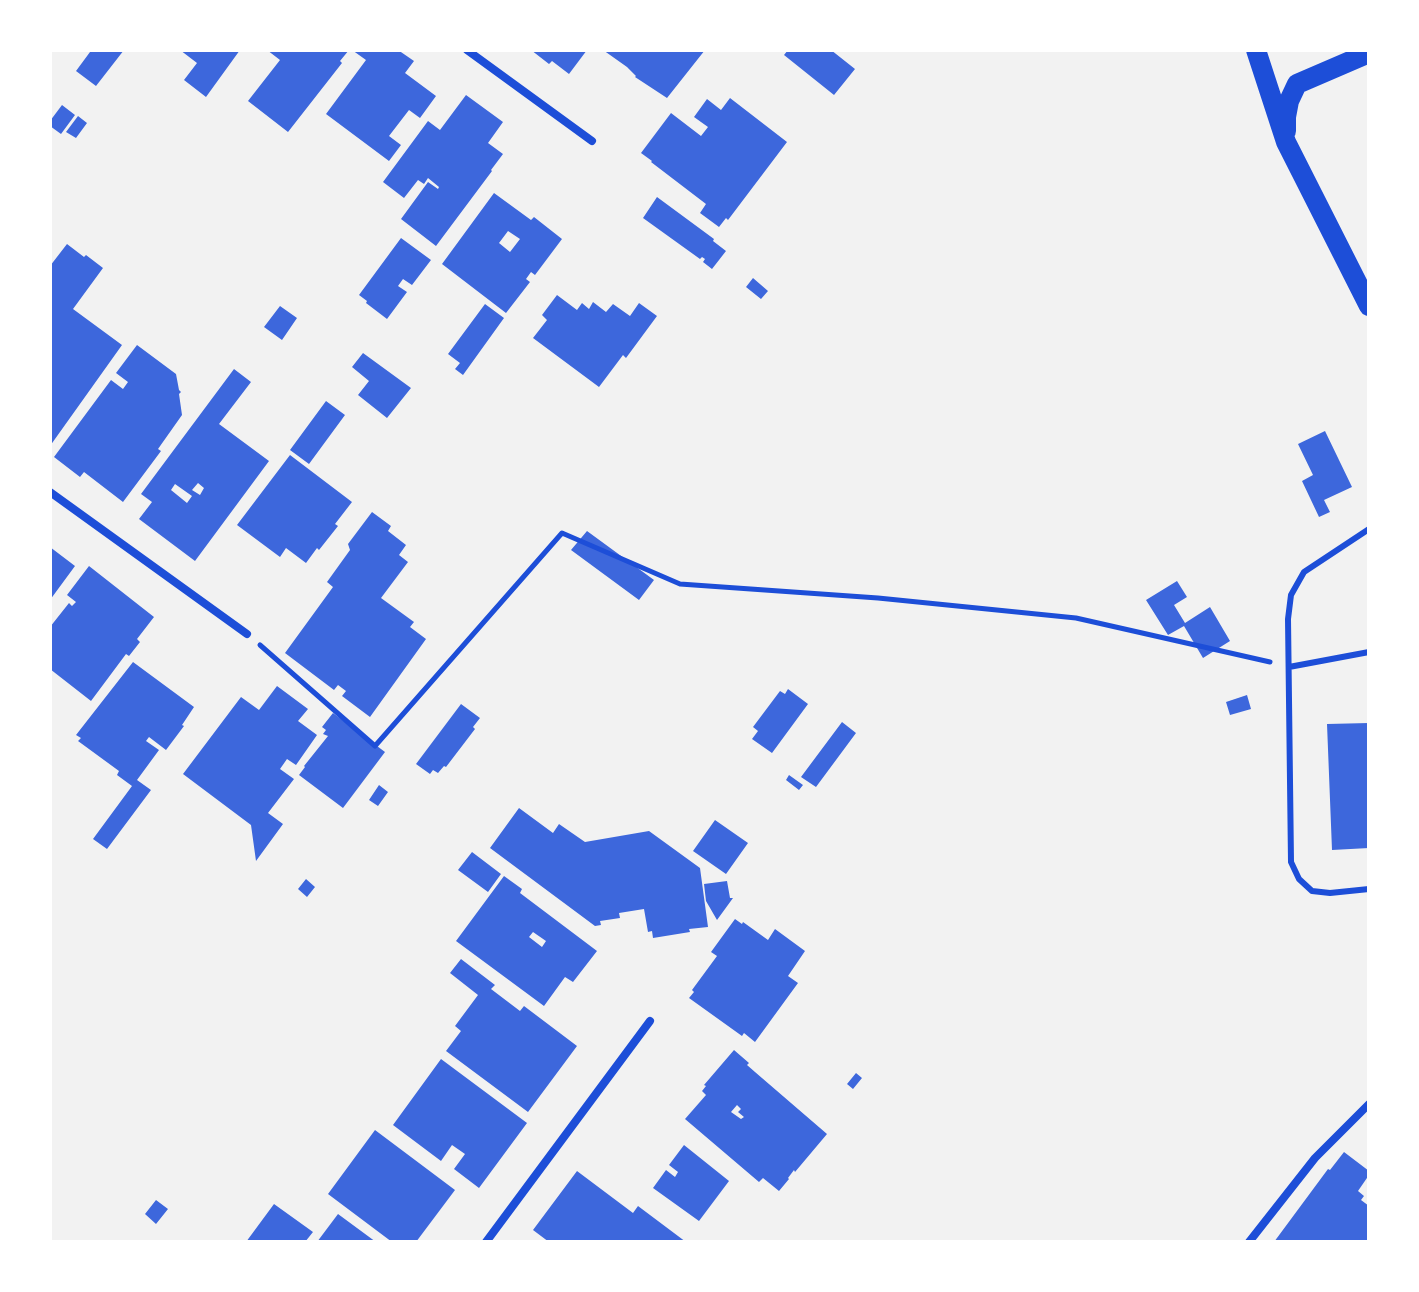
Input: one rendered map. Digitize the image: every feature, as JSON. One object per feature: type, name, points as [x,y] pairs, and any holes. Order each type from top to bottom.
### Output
[{"type":"main road","points":[[1256,50],[1286,142],[1369,306]]},
{"type":"main road","points":[[1286,142],[1289,101],[1297,84],[1369,53]]},
{"type":"street","points":[[467,50],[592,141]]},
{"type":"street","points":[[50,492],[247,634]]},
{"type":"street","points":[[486,1242],[650,1021]]},
{"type":"street","points":[[1249,1242],[1315,1158],[1369,1104]]},
{"type":"lane","points":[[1369,529],[1304,572],[1291,595],[1288,619],[1291,862],[1299,879],[1312,891],[1330,893],[1369,889]]},
{"type":"lane","points":[[1289,667],[1369,652]]},
{"type":"path","points":[[247,634],[375,746],[562,533],[680,584],[878,598],[1076,618],[1289,667]]},
{"type":"building","points":[[87,50],[124,50],[96,86],[76,71],[90,52]]},
{"type":"building","points":[[180,50],[240,50],[206,97],[184,80],[197,63]]},
{"type":"building","points":[[267,50],[349,50],[288,132],[248,101],[280,60]]},
{"type":"building","points":[[352,50],[398,50],[414,61],[405,73],[436,96],[420,118],[409,110],[389,136],[401,145],[389,161],[326,114],[366,60]]},
{"type":"building","points":[[531,50],[587,50],[569,74]]},
{"type":"building","points":[[603,50],[705,50],[667,98]]},
{"type":"building","points":[[788,50],[831,50],[855,69],[834,95],[784,55]]},
{"type":"building","points":[[466,95],[503,122],[488,143],[503,154],[436,246],[401,219],[428,182],[439,187],[428,178],[424,184],[418,180],[404,198],[383,182],[428,121],[440,130]]},
{"type":"building","points":[[730,98],[787,142],[728,220],[726,218],[719,227],[700,213],[706,204],[641,153],[671,113],[701,136],[708,127],[694,117],[707,99],[721,110]]},
{"type":"building","points":[[62,105],[75,115],[61,134],[50,126],[50,121]]},
{"type":"building","points":[[78,116],[87,123],[76,138],[66,132]]},
{"type":"building","points":[[494,193],[531,220],[534,217],[562,239],[535,275],[531,272],[526,279],[530,282],[506,313],[442,264]],"holes":[[[508,231],[520,239],[510,252],[499,243]]]},
{"type":"building","points":[[657,197],[726,251],[712,269],[703,262],[705,259],[700,259],[643,218]]},
{"type":"building","points":[[401,238],[431,260],[412,285],[403,279],[398,286],[407,292],[387,319],[359,295]]},
{"type":"building","points":[[67,244],[103,268],[73,309],[122,345],[50,446],[50,266]]},
{"type":"building","points":[[753,278],[768,291],[761,299],[746,287]]},
{"type":"building","points":[[557,295],[577,310],[582,303],[589,309],[593,302],[606,312],[613,304],[630,316],[639,303],[657,316],[626,358],[623,355],[599,387],[533,338],[547,320],[542,315]]},
{"type":"building","points":[[485,304],[504,318],[463,375],[455,369],[460,363],[448,354]]},
{"type":"building","points":[[280,306],[297,318],[282,340],[264,327]]},
{"type":"building","points":[[137,345],[176,374],[182,415],[158,449],[161,451],[123,502],[84,472],[80,477],[54,457],[111,380],[123,389],[128,382],[116,373]]},
{"type":"building","points":[[363,353],[411,388],[387,418],[358,395],[369,381],[352,367]]},
{"type":"building","points":[[234,369],[251,382],[219,424],[269,461],[195,561],[139,519],[152,502],[141,494]],"holes":[[[198,483],[204,488],[200,495],[192,490]],[[175,484],[192,496],[187,503],[171,490]]]},
{"type":"building","points":[[326,401],[345,415],[309,464],[290,450]]},
{"type":"building","points":[[1325,431],[1352,487],[1324,500],[1330,512],[1319,517],[1302,481],[1313,475],[1298,444]]},
{"type":"building","points":[[290,455],[352,502],[335,524],[338,526],[306,563],[286,548],[280,557],[237,525]]},
{"type":"building","points":[[372,512],[391,526],[388,531],[406,545],[399,555],[408,562],[381,598],[414,622],[410,627],[426,639],[370,717],[342,696],[346,691],[338,685],[334,690],[285,653],[333,587],[327,582],[350,550],[348,544]]},
{"type":"building","points":[[587,531],[654,580],[639,600],[571,550]]},
{"type":"building","points":[[50,547],[75,566],[50,600]]},
{"type":"building","points":[[89,566],[154,617],[137,639],[140,642],[129,656],[126,654],[91,701],[50,669],[50,627],[69,603],[72,606],[76,602],[67,595]]},
{"type":"building","points":[[1177,581],[1187,597],[1174,605],[1185,623],[1210,607],[1230,641],[1203,658],[1184,626],[1168,635],[1146,600]]},
{"type":"building","points":[[133,662],[194,707],[166,750],[149,737],[146,741],[159,750],[137,780],[151,790],[107,849],[93,839],[132,786],[117,775],[119,771],[78,741],[81,738],[76,735]]},
{"type":"building","points":[[277,686],[308,709],[298,721],[317,735],[296,765],[287,759],[280,769],[294,779],[268,813],[283,824],[256,861],[251,825],[183,774],[241,697],[259,710]]},
{"type":"building","points":[[788,689],[808,704],[772,753],[752,739],[758,731],[753,727],[780,691],[785,694]]},
{"type":"building","points":[[1247,695],[1251,709],[1230,715],[1226,702]]},
{"type":"building","points":[[461,704],[480,718],[446,767],[438,773],[433,770],[430,774],[416,764]]},
{"type":"building","points":[[333,713],[385,752],[343,808],[299,775],[328,736],[323,734],[326,730],[322,727]]},
{"type":"building","points":[[842,722],[856,733],[816,787],[801,777]]},
{"type":"building","points":[[1369,723],[1369,848],[1332,850],[1327,724]]},
{"type":"building","points":[[789,775],[803,785],[799,790],[786,780]]},
{"type":"building","points":[[379,785],[388,792],[378,806],[369,800]]},
{"type":"building","points":[[519,808],[553,833],[559,824],[585,842],[649,831],[700,868],[708,927],[653,938],[652,931],[648,932],[644,909],[619,913],[620,918],[600,921],[601,925],[595,926],[490,848]]},
{"type":"building","points":[[715,820],[748,843],[726,874],[693,851]]},
{"type":"building","points":[[472,852],[501,874],[488,892],[458,870]]},
{"type":"building","points":[[504,876],[522,889],[520,893],[597,951],[573,982],[565,977],[544,1006],[456,941]],"holes":[[[533,932],[546,941],[542,947],[529,937]]]},
{"type":"building","points":[[306,879],[315,887],[307,897],[298,889]]},
{"type":"building","points":[[727,881],[730,898],[733,898],[717,920],[706,901],[704,884]]},
{"type":"building","points":[[735,919],[768,940],[775,929],[805,951],[788,976],[798,983],[755,1042],[689,998],[717,956],[711,952]]},
{"type":"building","points":[[461,959],[495,985],[491,989],[520,1011],[524,1006],[577,1046],[528,1112],[446,1051],[461,1031],[455,1026],[478,995],[450,973]]},
{"type":"building","points":[[734,1050],[749,1063],[747,1065],[827,1134],[779,1191],[763,1178],[759,1182],[685,1119],[706,1095],[702,1091]],"holes":[[[737,1105],[741,1109],[738,1112],[744,1117],[741,1119],[731,1112]]]},
{"type":"building","points":[[441,1059],[527,1123],[479,1188],[454,1169],[465,1154],[452,1145],[441,1161],[393,1125]]},
{"type":"building","points":[[856,1073],[862,1078],[853,1089],[847,1084]]},
{"type":"building","points":[[375,1130],[455,1190],[416,1242],[392,1242],[328,1194]]},
{"type":"building","points":[[684,1145],[729,1181],[699,1221],[653,1188],[666,1170],[675,1177],[678,1172],[669,1165]]},
{"type":"building","points":[[1344,1152],[1369,1171],[1358,1191],[1364,1196],[1361,1200],[1369,1206],[1369,1242],[1274,1242],[1328,1169]]},
{"type":"building","points":[[577,1171],[633,1213],[638,1206],[686,1242],[549,1242],[533,1230]]},
{"type":"building","points":[[156,1200],[168,1209],[156,1224],[145,1214]]},
{"type":"building","points":[[274,1204],[313,1232],[305,1242],[246,1242]]},
{"type":"building","points":[[338,1214],[376,1242],[317,1242]]}]
